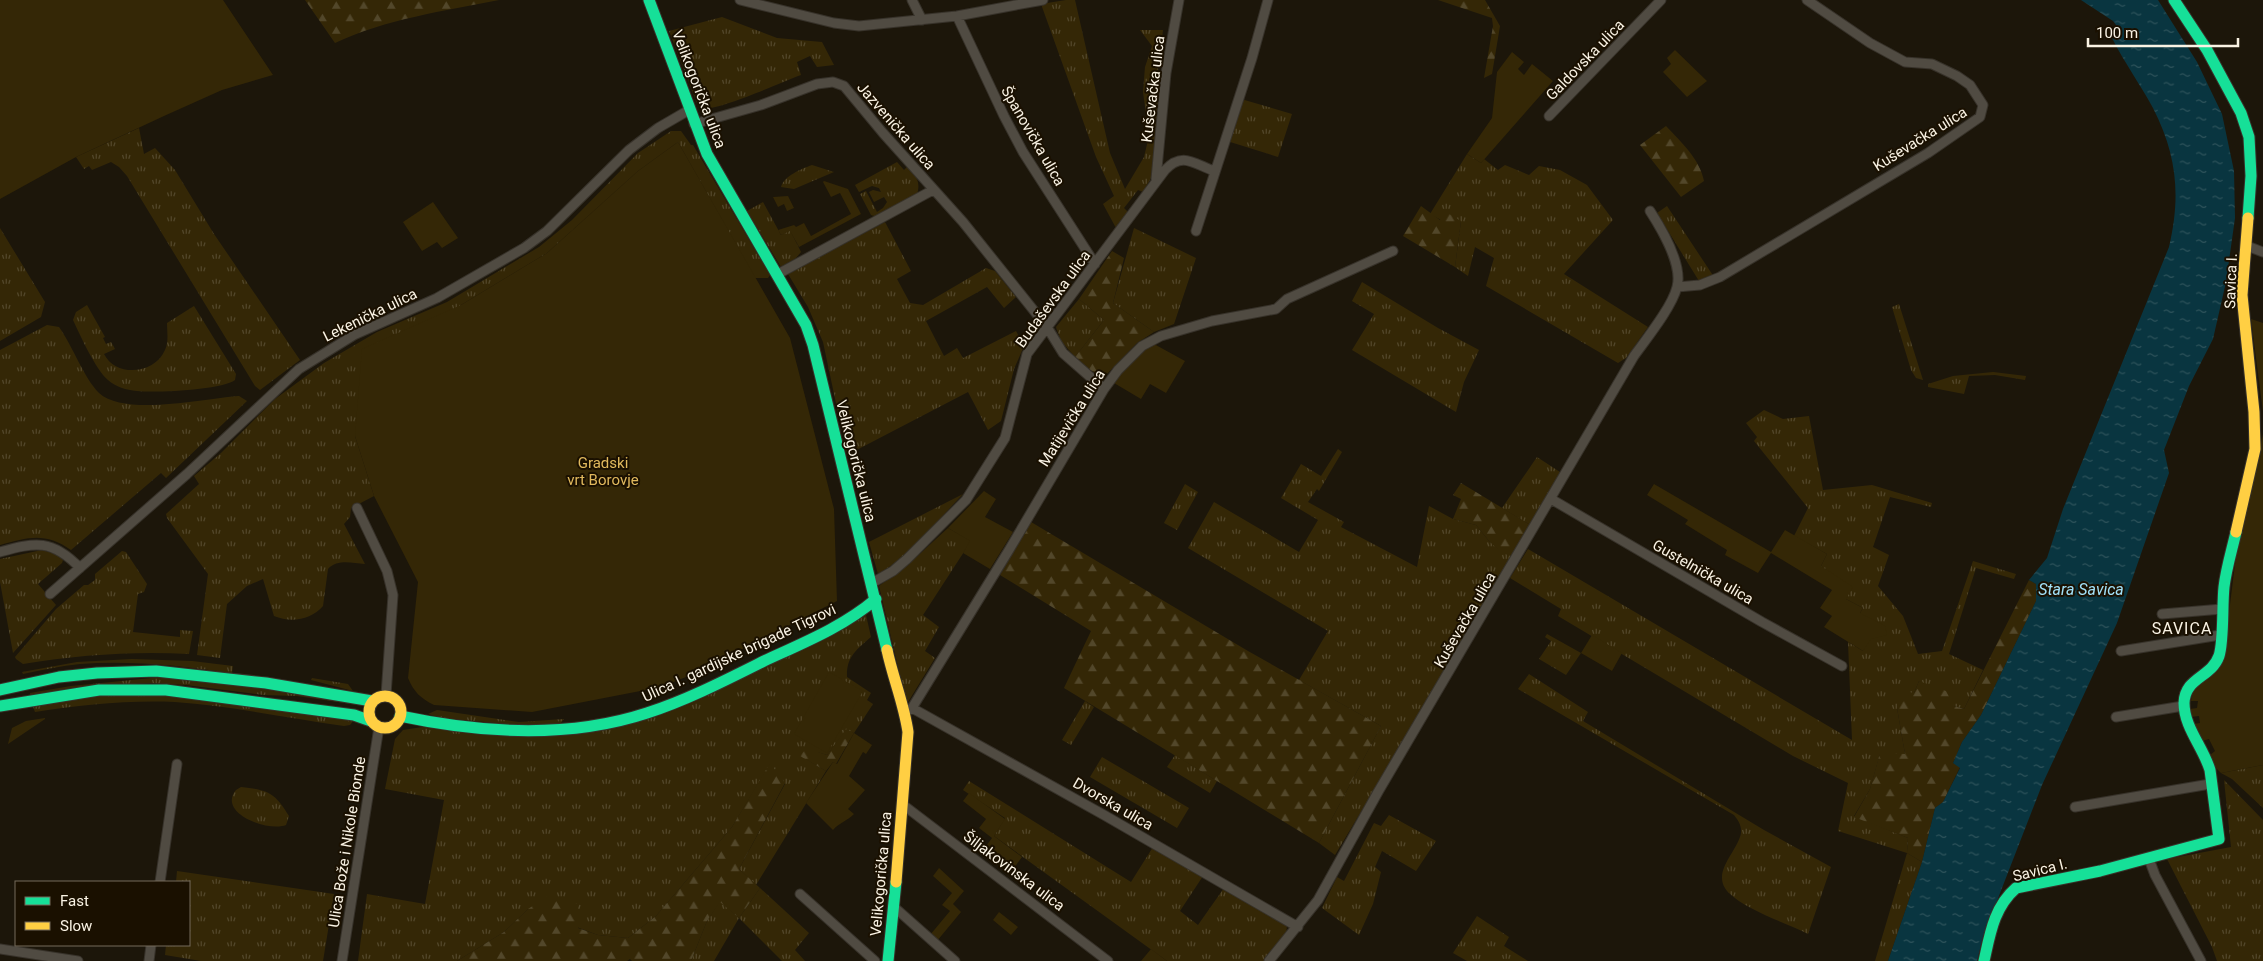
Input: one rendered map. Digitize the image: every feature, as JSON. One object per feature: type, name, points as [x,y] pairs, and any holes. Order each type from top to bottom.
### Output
[{"type":"street","name":"Velikogorička ulica","points":[[649,0],[694,124],[707,154],[729,195],[802,314],[813,345],[872,583],[893,679],[909,710],[908,740],[888,961]]},
{"type":"street","points":[[740,0],[846,25],[874,25],[956,16],[1043,0]]},
{"type":"street","points":[[912,0],[922,20]]},
{"type":"street","name":"Kuševačka ulica","points":[[1156,182],[1166,73],[1179,0]]},
{"type":"street","points":[[1196,231],[1214,170],[1252,58],[1268,0]]},
{"type":"street","name":"Galdovska ulica","points":[[1549,116],[1661,0]]},
{"type":"street","name":"Kuševačka ulica","points":[[1269,961],[1298,927],[1321,895],[1378,792],[1634,356],[1662,315],[1677,287],[1700,285],[1720,277],[1935,149],[1980,117],[1983,104],[1975,91],[1957,76],[1932,64],[1905,62],[1870,43],[1806,0]]},
{"type":"street","name":"Savica I.","points":[[1984,961],[1999,907],[2016,888],[2149,859],[2219,839],[2206,759],[2192,735],[2183,706],[2187,688],[2216,663],[2224,586],[2255,449],[2254,412],[2242,295],[2251,176],[2250,150],[2245,126],[2226,84],[2174,0]]},
{"type":"street","name":"Španovička ulica","points":[[956,16],[1008,124],[1095,264]]},
{"type":"street","name":"Jazvenička ulica","points":[[694,124],[761,105],[817,84],[838,82],[844,86],[933,190],[963,222],[1047,327],[1055,342],[1071,362],[1104,389]]},
{"type":"street","name":"Lekenička ulica","points":[[50,594],[187,474],[298,369],[354,335],[437,298],[524,248],[547,231],[629,150],[658,128],[689,110]]},
{"type":"street","name":"Budaševska ulica","points":[[872,583],[893,570],[938,529],[966,500],[1005,438],[1027,354],[1170,164],[1177,160],[1214,170]]},
{"type":"street","name":"Jazvenička ulica","points":[[778,274],[933,190]]},
{"type":"street","points":[[1650,211],[1669,247],[1676,269],[1677,287]]},
{"type":"street","points":[[2247,246],[2263,252]]},
{"type":"street","name":"Matijevička ulica","points":[[909,710],[1009,550],[1104,389],[1132,355],[1152,340],[1195,325],[1276,309],[1287,299],[1393,251]]},
{"type":"street","name":"Gustelnička ulica","points":[[1551,499],[1762,622],[1842,666]]},
{"type":"street","points":[[357,508],[387,571],[393,595],[386,695]]},
{"type":"street","points":[[0,552],[30,544],[46,544],[65,554],[80,568]]},
{"type":"street","name":"Ulica I. gardijske brigade Tigrovi","points":[[400,716],[450,724],[519,730],[569,728],[620,721],[681,700],[784,652],[854,617],[876,600]]},
{"type":"street","points":[[2162,614],[2222,609]]},
{"type":"street","points":[[2121,651],[2220,635]]},
{"type":"street","points":[[0,690],[59,677],[97,672],[166,671],[266,683],[372,701]]},
{"type":"street","points":[[0,706],[99,690],[166,690],[354,715],[375,724],[390,727],[398,721],[400,716],[398,702],[386,695],[372,701],[368,711],[375,724]]},
{"type":"street","points":[[2116,717],[2183,706]]},
{"type":"street","name":"Dvorska ulica","points":[[909,710],[1104,815],[1298,927]]},
{"type":"street","name":"Ulica Bože i Nikole Bionde","points":[[342,961],[375,724]]},
{"type":"street","points":[[160,881],[177,764]]},
{"type":"street","points":[[2076,807],[2210,784]]},
{"type":"street","name":"Šiljakovinska ulica","points":[[902,804],[1108,961]]},
{"type":"street","points":[[2149,859],[2159,883],[2201,961]]},
{"type":"street","points":[[800,894],[875,961]]},
{"type":"street","points":[[893,906],[955,961]]},
{"type":"street","points":[[149,961],[152,946]]},
{"type":"street","points":[[0,949],[78,961]]},
{"type":"green space","points":[[0,0],[223,0],[273,75],[222,90],[164,116],[76,157],[0,199]]},
{"type":"green space","points":[[305,0],[499,0],[395,22],[335,43]]},
{"type":"green space","points":[[1075,0],[1110,153],[1125,189],[1144,157],[1149,136],[1143,92],[1145,67],[1152,46],[1140,30],[1163,30],[1158,71],[1158,115],[1152,176],[1143,192],[1138,190],[1124,208],[1128,212],[1116,228],[1103,204],[1114,196],[1096,157],[1041,4]]},
{"type":"green space","points":[[1438,0],[1485,0],[1500,26],[1492,74],[1484,78],[1493,26],[1492,18]]},
{"type":"green space","points":[[722,17],[777,38],[822,42],[834,65],[817,67],[810,56],[797,62],[801,75],[735,101],[703,108],[696,101],[669,31]]},
{"type":"green space","points":[[1675,50],[1707,81],[1687,97],[1663,72],[1671,64],[1667,58]]},
{"type":"green space","points":[[1512,52],[1524,62],[1518,69],[1524,75],[1532,64],[1553,81],[1481,163],[1467,154],[1492,118],[1497,72]]},
{"type":"green space","points":[[1241,99],[1292,114],[1278,157],[1227,141]]},
{"type":"green space","points":[[1666,126],[1694,158],[1704,181],[1681,197],[1640,145]]},
{"type":"green space","points":[[139,128],[144,154],[155,148],[175,170],[214,234],[300,360],[260,390],[255,386],[127,176],[119,167],[111,162],[92,170],[89,166],[84,169],[76,157]]},
{"type":"green space","points":[[671,131],[681,131],[691,145],[693,145],[770,275],[768,278],[755,278],[678,142],[638,171],[547,253],[461,305],[355,436],[374,496],[351,508],[350,517],[344,524],[365,564],[345,562],[336,564],[328,569],[323,606],[313,614],[300,619],[294,620],[274,616],[263,579],[247,586],[227,604],[220,658],[197,655],[208,574],[166,514],[199,484],[194,476],[221,453],[275,399],[324,363],[377,332],[447,302],[539,247],[572,220],[638,153]]},
{"type":"green space","name":"Gradski vrt Borovje","points":[[678,142],[790,338],[834,509],[837,601],[691,675],[661,687],[532,712],[434,705],[418,694],[408,678],[418,582],[374,496],[355,436],[362,349],[461,305],[547,253],[638,171]]},
{"type":"green space","points":[[1467,154],[1481,163],[1484,159],[1498,170],[1505,165],[1529,175],[1539,166],[1560,170],[1587,185],[1613,220],[1564,274],[1648,327],[1626,358],[1618,363],[1486,286],[1494,258],[1475,247],[1468,276],[1455,267],[1461,221],[1441,220],[1430,214]]},
{"type":"green space","points":[[897,162],[904,170],[907,167],[915,176],[918,182],[917,194],[877,217],[871,215],[860,194],[866,191],[877,212],[887,202],[884,197],[874,202],[869,192],[873,190],[881,192],[879,188],[872,186],[859,192],[855,185]]},
{"type":"green space","points":[[812,165],[834,172],[794,189],[781,187],[789,176]]},
{"type":"green space","points":[[824,181],[848,189],[861,214],[799,247],[790,231],[781,235],[778,230],[794,225],[796,227],[804,223],[811,236],[851,214],[840,193],[831,197]]},
{"type":"green space","points":[[788,196],[794,208],[787,211],[784,204],[778,207],[773,197]]},
{"type":"green space","points":[[433,202],[458,238],[442,248],[437,242],[422,251],[403,222]]},
{"type":"green space","points":[[763,202],[781,235],[790,230],[801,252],[796,258],[781,267],[747,211]]},
{"type":"green space","points":[[1421,206],[1440,220],[1446,212],[1461,221],[1455,267],[1403,236]]},
{"type":"green space","points":[[1667,206],[1714,277],[1699,281],[1657,213]]},
{"type":"green space","points":[[885,222],[911,271],[897,279],[910,303],[923,305],[986,268],[995,271],[1016,297],[1004,308],[987,287],[926,321],[944,356],[957,348],[963,358],[1016,331],[1024,346],[1014,369],[1001,421],[988,430],[968,392],[847,455],[823,342],[808,307],[788,274]]},
{"type":"green space","points":[[0,228],[45,302],[41,317],[0,341]]},
{"type":"green space","points":[[1134,228],[1196,258],[1174,324],[1154,332],[1113,303]]},
{"type":"green space","points":[[1112,251],[1124,258],[1113,303],[1154,332],[1137,343],[1104,377],[1090,370],[1075,357],[1104,320],[1079,299]]},
{"type":"green space","points":[[1362,282],[1438,328],[1479,350],[1464,382],[1456,412],[1352,350],[1374,314],[1352,301]]},
{"type":"green space","points":[[1079,299],[1104,320],[1075,357],[1061,341],[1056,327]]},
{"type":"green space","points":[[1899,304],[1923,380],[1916,378],[1911,370],[1892,307]]},
{"type":"green space","points":[[87,305],[105,337],[103,338],[106,344],[111,342],[115,349],[104,354],[110,362],[126,370],[144,368],[160,358],[167,343],[167,323],[194,306],[236,374],[235,380],[217,386],[158,392],[137,391],[118,386],[108,380],[98,369],[73,320],[76,312]]},
{"type":"green space","points":[[2251,319],[2263,323],[2263,412]]},
{"type":"green space","points":[[47,325],[59,327],[94,387],[99,393],[111,400],[127,404],[146,405],[239,396],[247,401],[166,478],[161,473],[71,550],[62,544],[45,538],[28,538],[0,545],[0,350]]},
{"type":"green space","points":[[1154,344],[1185,361],[1166,393],[1150,384],[1141,399],[1114,383],[1131,361],[1142,351]]},
{"type":"green space","points":[[1993,372],[2026,376],[2025,380],[1995,375],[1969,376],[1964,394],[1928,387],[1928,384],[1953,376]]},
{"type":"green space","points":[[1764,410],[1783,419],[1809,416],[1823,490],[1872,485],[1932,503],[1931,507],[1890,497],[1873,547],[1889,555],[1878,586],[1903,616],[1918,654],[1942,651],[1973,561],[2016,574],[2014,579],[1976,568],[1949,654],[1983,670],[1964,709],[1954,706],[1919,681],[1914,693],[1897,708],[1905,754],[1880,754],[1870,789],[1854,816],[1908,838],[1907,853],[1838,831],[1848,783],[1793,756],[1558,616],[1561,609],[1510,578],[1528,549],[1852,740],[1848,642],[1863,651],[1860,613],[1863,608],[1846,599],[1821,566],[1827,554],[1794,536],[1808,508],[1754,441],[1757,437],[1746,423]]},
{"type":"green space","points":[[2263,434],[2263,765],[2221,773],[2214,766],[2210,755],[2215,751],[2209,739],[2202,741],[2193,724],[2200,723],[2199,716],[2191,717],[2190,709],[2197,708],[2198,701],[2191,701],[2192,693],[2198,683],[2223,661],[2236,556]]},
{"type":"green space","points":[[1338,449],[1342,452],[1319,491],[1317,489],[1308,502],[1344,522],[1341,527],[1417,567],[1429,506],[1453,519],[1476,525],[1489,541],[1502,552],[1514,557],[1335,855],[1319,843],[1381,726],[1299,680],[1328,631],[1188,548],[1214,502],[1299,552],[1318,520],[1281,498],[1301,464],[1321,476]]},
{"type":"green space","points":[[1537,457],[1563,474],[1532,526],[1502,508]]},
{"type":"green space","points":[[1461,483],[1532,526],[1514,557],[1502,553],[1476,525],[1453,519],[1461,499],[1453,495]]},
{"type":"green space","points":[[1185,484],[1198,492],[1177,530],[1164,523]]},
{"type":"green space","points":[[1654,484],[1771,552],[1785,530],[1827,554],[1821,566],[1853,587],[1846,599],[1863,608],[1860,613],[1885,626],[1887,635],[1871,639],[1863,651],[1824,627],[1832,616],[1820,608],[1832,590],[1771,553],[1758,573],[1725,555],[1727,550],[1685,524],[1688,520],[1647,495]]},
{"type":"green space","points":[[984,491],[996,499],[985,517],[1013,532],[990,569],[963,553],[970,541],[948,528]]},
{"type":"green space","points":[[963,494],[912,548],[890,567],[878,574],[869,542]]},
{"type":"green space","points":[[1031,522],[1248,651],[1381,726],[1319,843],[1064,688],[1091,631],[1000,575]]},
{"type":"green space","points":[[948,528],[971,541],[923,615],[939,627],[925,651],[935,658],[908,702],[906,701],[879,586],[910,563]]},
{"type":"green space","points":[[42,550],[56,554],[63,560],[38,584],[56,605],[13,653],[0,582],[0,559]]},
{"type":"green space","points":[[122,551],[126,552],[147,584],[144,592],[138,594],[133,632],[180,637],[180,630],[193,631],[189,654],[106,654],[23,664],[16,659],[15,657],[56,609],[84,585],[88,585],[95,580],[95,574]]},
{"type":"green space","points":[[2029,580],[2036,584],[2036,601],[1981,715],[1962,742],[1953,763],[1960,767],[1943,802],[1935,808],[1922,862],[1907,853],[1908,838],[1854,817],[1870,789],[1880,753],[1905,754],[1897,708],[1900,690],[1914,693],[1919,681],[1946,691],[1954,706],[1964,709]]},
{"type":"green space","points":[[866,615],[871,637],[850,659],[847,677],[871,693],[867,700],[873,704],[854,733],[846,730],[827,755],[817,752],[801,756],[826,771],[756,885],[739,869],[785,784],[770,764],[732,827],[656,916],[628,938],[598,935],[528,909],[504,932],[457,961],[358,961],[367,894],[425,904],[444,800],[385,789],[395,739],[403,730],[429,726],[618,724]]},
{"type":"green space","points":[[1547,634],[1581,653],[1566,675],[1539,659],[1551,641],[1545,637]]},
{"type":"green space","points":[[1592,635],[1622,653],[1612,671],[1581,653]]},
{"type":"green space","points":[[132,659],[192,661],[233,666],[232,673],[137,663],[80,664],[23,674],[22,672],[77,662]]},
{"type":"green space","points":[[829,672],[863,691],[827,753],[794,734]]},
{"type":"green space","points":[[1529,674],[1588,712],[1583,721],[1764,830],[1831,867],[1808,934],[1745,905],[1729,893],[1724,885],[1722,878],[1723,870],[1741,833],[1740,826],[1734,815],[1518,689]]},
{"type":"green space","points":[[162,677],[216,682],[358,703],[358,705],[297,696],[263,695],[186,685],[150,683],[71,688],[30,695],[30,693],[71,686]]},
{"type":"green space","points":[[312,678],[348,684],[353,691],[311,680]]},
{"type":"green space","points":[[120,692],[171,692],[354,720],[350,725],[344,726],[238,709],[175,702],[104,704],[35,712],[32,704]]},
{"type":"green space","points":[[1085,701],[1094,707],[1071,745],[1062,740]]},
{"type":"green space","points":[[437,710],[519,722],[564,719],[560,724],[518,725],[441,718],[428,714]]},
{"type":"green space","points":[[45,718],[8,744],[12,728],[26,721]]},
{"type":"green space","points":[[846,729],[854,733],[836,764],[833,762],[826,771],[800,756],[806,748],[827,755]]},
{"type":"green space","points":[[854,733],[872,745],[866,754],[863,752],[849,776],[865,790],[848,809],[854,814],[833,830],[806,803],[833,762],[837,764]]},
{"type":"green space","points":[[1175,755],[1217,781],[1210,793],[1167,767]]},
{"type":"green space","points":[[1102,757],[1189,808],[1177,828],[1090,777]]},
{"type":"green space","points":[[770,763],[785,783],[739,869],[760,888],[739,918],[720,902],[707,921],[691,961],[632,961],[630,959],[627,961],[457,961],[504,932],[528,909],[548,896],[578,904],[578,928],[598,935],[628,938],[656,916],[732,827]]},
{"type":"green space","points":[[2263,765],[2263,808],[2232,779],[2221,773]]},
{"type":"green space","points":[[2224,780],[2263,820],[2263,961],[2217,961],[2212,947],[2167,859],[2231,847]]},
{"type":"green space","points":[[969,781],[1131,882],[1153,847],[1203,876],[1180,911],[1198,925],[1224,888],[1287,925],[1286,935],[1264,961],[1167,961],[994,836],[1005,818],[963,790]]},
{"type":"green space","points":[[241,787],[265,791],[280,802],[289,816],[286,825],[268,826],[247,819],[239,813],[233,806],[232,798],[236,790]]},
{"type":"green space","points":[[969,793],[1005,819],[994,836],[1022,857],[1014,868],[986,846],[992,838],[979,828],[986,819],[963,801]]},
{"type":"green space","points":[[1389,815],[1436,841],[1416,871],[1382,851],[1375,867],[1381,872],[1373,904],[1359,935],[1322,908],[1337,877],[1344,881],[1374,823],[1381,826]]},
{"type":"green space","points":[[1907,853],[1922,862],[1888,961],[1875,961]]},
{"type":"green space","points":[[939,868],[964,891],[953,904],[961,912],[937,941],[930,935],[950,911],[942,905],[952,893],[933,876]]},
{"type":"green space","points":[[177,871],[334,894],[323,961],[201,961],[165,955],[166,946],[190,946],[190,881],[176,881]]},
{"type":"green space","points":[[760,888],[809,933],[795,950],[805,961],[782,961],[739,918]]},
{"type":"green space","points":[[720,901],[739,918],[714,961],[691,961],[707,921]]},
{"type":"green space","points":[[999,912],[1018,927],[1011,935],[993,920]]},
{"type":"green space","points":[[1477,916],[1509,937],[1504,946],[1528,961],[1467,961],[1453,953]]},
{"type":"green space","points":[[1151,949],[1167,961],[1141,961]]},
{"type":"water","name":"Stara Savica","points":[[2081,0],[2158,0],[2197,62],[2222,114],[2234,171],[2235,218],[2226,282],[2213,339],[2189,386],[2164,450],[2169,473],[2117,623],[2042,785],[1983,937],[1977,961],[1888,961],[1922,862],[1935,808],[1943,802],[1960,768],[1953,763],[1962,742],[1981,715],[2036,601],[2036,584],[2029,580],[2047,558],[2063,509],[2169,247],[2173,228],[2176,193],[2172,159],[2161,125],[2112,38],[2116,25],[2113,21]]},
{"type":"traffic: fast","points":[[649,0],[707,154],[806,325],[813,345],[887,650]]},
{"type":"traffic: fast","points":[[2174,0],[2207,50],[2241,113],[2249,137],[2251,176],[2248,218]]},
{"type":"traffic: fast","points":[[1984,961],[1991,931],[1998,912],[2016,888],[2100,871],[2219,839],[2210,770],[2190,729],[2184,703],[2185,694],[2189,688],[2210,669],[2219,656],[2222,641],[2225,580],[2236,532]]},
{"type":"traffic: fast","points":[[400,716],[461,726],[524,731],[586,727],[617,721],[647,713],[692,696],[822,634],[850,618],[876,599]]},
{"type":"traffic: fast","points":[[0,690],[59,677],[97,673],[156,671],[266,683],[372,701]]},
{"type":"traffic: fast","points":[[0,706],[99,690],[166,690],[354,715],[371,721]]},
{"type":"traffic: fast","points":[[888,961],[896,882]]},
{"type":"traffic: slow","points":[[2236,532],[2255,449],[2254,412],[2242,295],[2248,218]]},
{"type":"traffic: slow","points":[[887,650],[908,732],[896,882]]},
{"type":"traffic: slow","points":[[385,696],[397,700],[401,712],[397,724],[385,728],[373,724],[369,712],[373,700],[385,696]]},
{"type":"district","name":"SAVICA","points":[[2182,628]]}]
